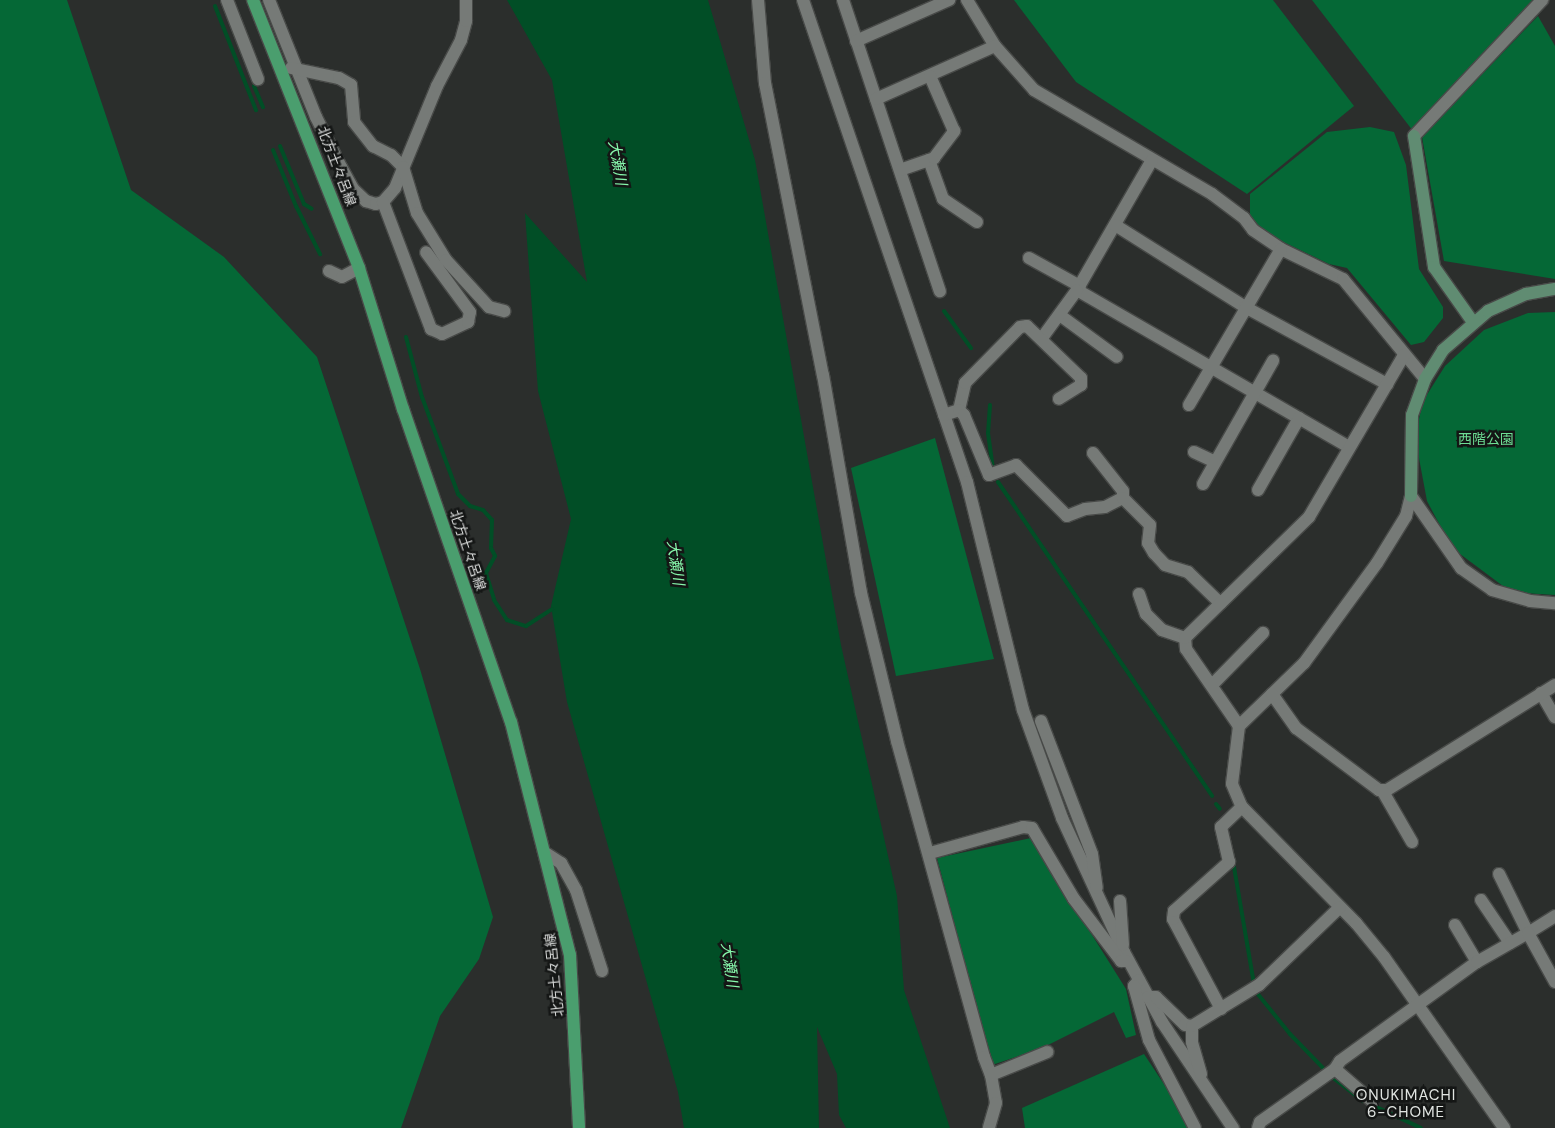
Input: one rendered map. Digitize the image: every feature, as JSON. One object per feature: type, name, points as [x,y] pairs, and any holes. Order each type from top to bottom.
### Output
[{"type":"main road","name":"北方土々呂線","points":[[253,0],[281,66],[359,268],[403,409],[495,670],[547,854],[570,955],[581,1126]]},
{"type":"street","points":[[227,0],[258,79]]},
{"type":"street","points":[[269,0],[316,117],[353,189],[366,201],[383,202]]},
{"type":"street","points":[[383,202],[395,188],[461,40],[466,22],[466,0]]},
{"type":"street","points":[[758,0],[765,83],[823,375],[861,593],[897,741],[930,853],[984,1057],[992,1074],[996,1103],[989,1128]]},
{"type":"street","points":[[803,0],[967,482],[1023,710],[1062,818],[1096,896],[1148,997],[1205,1088],[1233,1128]]},
{"type":"street","points":[[843,0],[940,291]]},
{"type":"street","points":[[856,41],[949,0]]},
{"type":"street","points":[[967,0],[994,46],[1034,90],[1212,194],[1244,218],[1253,230],[1281,249],[1343,279],[1425,379]]},
{"type":"street","points":[[1473,322],[1434,267],[1414,136],[1542,0]]},
{"type":"street","points":[[876,99],[994,46]]},
{"type":"street","points":[[281,66],[339,78],[351,85],[354,122],[373,146],[391,155],[403,167],[417,214],[446,260],[489,307],[504,311]]},
{"type":"street","points":[[900,170],[934,158],[954,131],[930,76]]},
{"type":"street","points":[[929,160],[944,199],[976,222]]},
{"type":"street","points":[[1042,338],[1061,316],[1079,288],[1152,160]]},
{"type":"street","points":[[383,202],[431,330],[442,334],[468,322],[470,312],[426,252]]},
{"type":"street","points":[[1115,225],[1246,307],[1387,384]]},
{"type":"street","points":[[1188,405],[1281,249]]},
{"type":"street","points":[[1029,258],[1210,368],[1349,447]]},
{"type":"street","points":[[329,271],[342,277],[359,268]]},
{"type":"street","points":[[1504,1128],[1384,957],[1340,907],[1242,807],[1232,784],[1239,726],[1304,663],[1377,564],[1406,516],[1411,496],[1412,415],[1425,379],[1443,350],[1473,322],[1526,294],[1555,289]]},
{"type":"street","points":[[1061,316],[1117,357]]},
{"type":"street","points":[[1059,400],[1081,385],[1081,378],[1042,338],[1027,326],[1020,326],[965,383],[959,410],[971,430],[989,474],[1016,465],[1071,517],[1084,509],[1105,507],[1123,498]]},
{"type":"street","points":[[1185,638],[1300,527],[1404,355]]},
{"type":"street","points":[[1203,484],[1253,392],[1273,361]]},
{"type":"street","points":[[944,415],[959,410]]},
{"type":"street","points":[[1258,490],[1299,418]]},
{"type":"street","points":[[1194,452],[1215,462]]},
{"type":"street","points":[[1093,453],[1123,491],[1123,498],[1150,525],[1148,543],[1165,565],[1188,572],[1220,603]]},
{"type":"street","points":[[1411,496],[1461,568],[1492,590],[1530,601],[1555,603]]},
{"type":"street","points":[[1139,594],[1146,614],[1162,630],[1185,638]]},
{"type":"street","points":[[1212,685],[1263,633]]},
{"type":"street","points":[[1185,638],[1186,649],[1239,726]]},
{"type":"street","points":[[1382,790],[1387,790],[1555,685]]},
{"type":"street","points":[[1272,694],[1296,728],[1382,790],[1412,842]]},
{"type":"street","points":[[1541,694],[1555,717]]},
{"type":"street","points":[[1041,721],[1092,854],[1096,896]]},
{"type":"street","points":[[1221,1009],[1173,919],[1174,911],[1228,862],[1221,828],[1242,807]]},
{"type":"street","points":[[930,853],[1023,827],[1032,828],[1074,899],[1121,961],[1126,957]]},
{"type":"street","points":[[547,854],[561,863],[576,890],[602,971]]},
{"type":"street","points":[[1499,874],[1555,982]]},
{"type":"street","points":[[1481,900],[1510,943]]},
{"type":"street","points":[[1120,901],[1126,957]]},
{"type":"street","points":[[1148,997],[1156,997],[1186,1025],[1192,1026],[1259,985],[1340,907]]},
{"type":"street","points":[[1258,1128],[1260,1122],[1300,1091],[1335,1069],[1340,1061],[1477,962],[1555,916]]},
{"type":"street","points":[[1455,925],[1477,962]]},
{"type":"street","points":[[1139,980],[1134,986],[1148,1040],[1195,1128]]},
{"type":"street","points":[[1192,1026],[1192,1042],[1205,1088]]},
{"type":"street","points":[[992,1074],[1046,1052]]},
{"type":"street","points":[[1335,1069],[1372,1101]]},
{"type":"green space","points":[[0,0],[67,0],[131,190],[224,257],[317,357],[420,669],[493,917],[479,959],[440,1016],[401,1128],[0,1128]]},
{"type":"green space","points":[[1014,0],[1273,0],[1354,106],[1247,194],[1076,82]]},
{"type":"green space","points":[[1312,0],[1533,0],[1413,131]]},
{"type":"green space","points":[[1538,16],[1555,46],[1555,279],[1444,261],[1422,137]]},
{"type":"green space","points":[[1370,127],[1394,132],[1406,165],[1419,269],[1443,307],[1443,318],[1424,342],[1411,345],[1347,268],[1329,264],[1265,233],[1250,219],[1250,194],[1327,132]]},
{"type":"green space","name":"西階公園","points":[[1555,312],[1555,595],[1511,592],[1452,548],[1427,501],[1415,437],[1423,401],[1445,366],[1484,330],[1528,313]]},
{"type":"green space","points":[[935,438],[994,659],[896,676],[851,468]]},
{"type":"green space","points":[[1031,838],[1126,989],[1136,1035],[1126,1038],[1114,1012],[1042,1048],[992,1065],[937,858]]},
{"type":"green space","points":[[1144,1054],[1193,1128],[1025,1128],[1022,1108]]},
{"type":"water","name":"大瀬川","points":[[507,0],[708,0],[755,160],[841,645],[897,896],[904,990],[950,1128],[846,1128],[839,1115],[837,1074],[817,1027],[819,1128],[684,1128],[678,1092],[567,702],[551,606],[571,519],[538,391],[525,213],[587,282],[552,80]]},
{"type":"waterway","points":[[215,6],[256,110]]},
{"type":"waterway","points":[[254,86],[263,107]]},
{"type":"waterway","points":[[280,146],[304,204],[312,209]]},
{"type":"waterway","points":[[273,150],[296,206],[320,254]]},
{"type":"waterway","points":[[944,311],[971,348]]},
{"type":"waterway","points":[[406,337],[422,397],[458,494],[470,506],[483,510],[492,520],[491,548],[495,556],[486,573],[494,600],[507,620],[526,626],[552,609]]},
{"type":"waterway","points":[[990,405],[988,433],[993,467]]},
{"type":"waterway","points":[[998,482],[1212,796]]},
{"type":"waterway","points":[[1216,804],[1220,809]]},
{"type":"waterway","points":[[1234,867],[1254,984]]},
{"type":"waterway","points":[[1257,993],[1290,1034],[1325,1070]]},
{"type":"waterway","points":[[1332,1077],[1363,1101]]},
{"type":"waterway","points":[[1370,1104],[1421,1128]]},
{"type":"district","name":"ONUKIMACHI 6-CHOME","points":[[1406,1104]]}]
